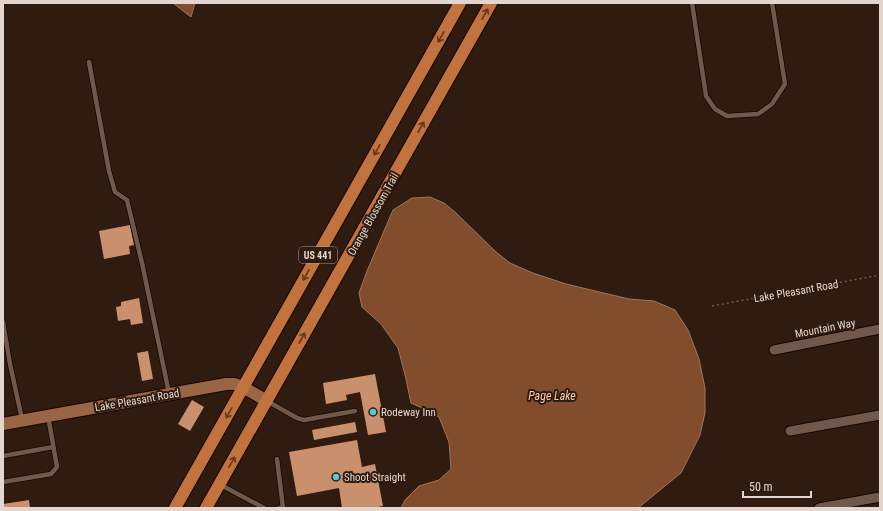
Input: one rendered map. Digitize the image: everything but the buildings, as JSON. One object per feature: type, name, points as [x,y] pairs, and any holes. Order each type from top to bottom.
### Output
[{"type":"main road","name":"US 441","points":[[175,508],[460,3]]},
{"type":"main road","name":"Orange Blossom Trail","points":[[206,508],[491,3]]},
{"type":"street","name":"Mountain Way","points":[[774,350],[880,329]]},
{"type":"street","name":"Lake Pleasant Road","points":[[3,424],[226,384],[235,384],[244,387],[267,401]]},
{"type":"street","points":[[790,431],[880,415]]},
{"type":"street","points":[[819,508],[880,497]]},
{"type":"lane","points":[[692,3],[706,96],[715,109],[727,116],[758,114],[772,104],[785,84],[772,3]]},
{"type":"lane","points":[[88,62],[109,171],[115,192],[127,200],[142,263],[169,395]]},
{"type":"lane","points":[[3,322],[22,421]]},
{"type":"lane","points":[[267,401],[297,418],[304,420],[356,410]]},
{"type":"lane","points":[[3,482],[51,474],[57,467],[48,416]]},
{"type":"lane","points":[[3,456],[53,447]]},
{"type":"lane","points":[[277,459],[283,508],[279,508]]},
{"type":"lane","points":[[219,484],[258,507],[264,508]]},
{"type":"path","name":"Lake Pleasant Road","points":[[712,306],[880,275]]},
{"type":"water","points":[[173,3],[195,3],[191,17]]},
{"type":"water","name":"Page Lake","points":[[430,197],[444,203],[455,212],[496,252],[510,263],[533,273],[566,284],[629,299],[654,301],[675,310],[688,330],[699,359],[705,388],[705,413],[700,435],[681,473],[638,508],[401,508],[405,500],[419,486],[439,480],[451,469],[449,442],[439,417],[411,403],[398,348],[381,324],[362,307],[359,293],[393,210],[412,198]]},
{"type":"place","name":"Rodeway Inn","points":[[373,412]]},
{"type":"place","name":"Shoot Straight","points":[[336,477]]}]
